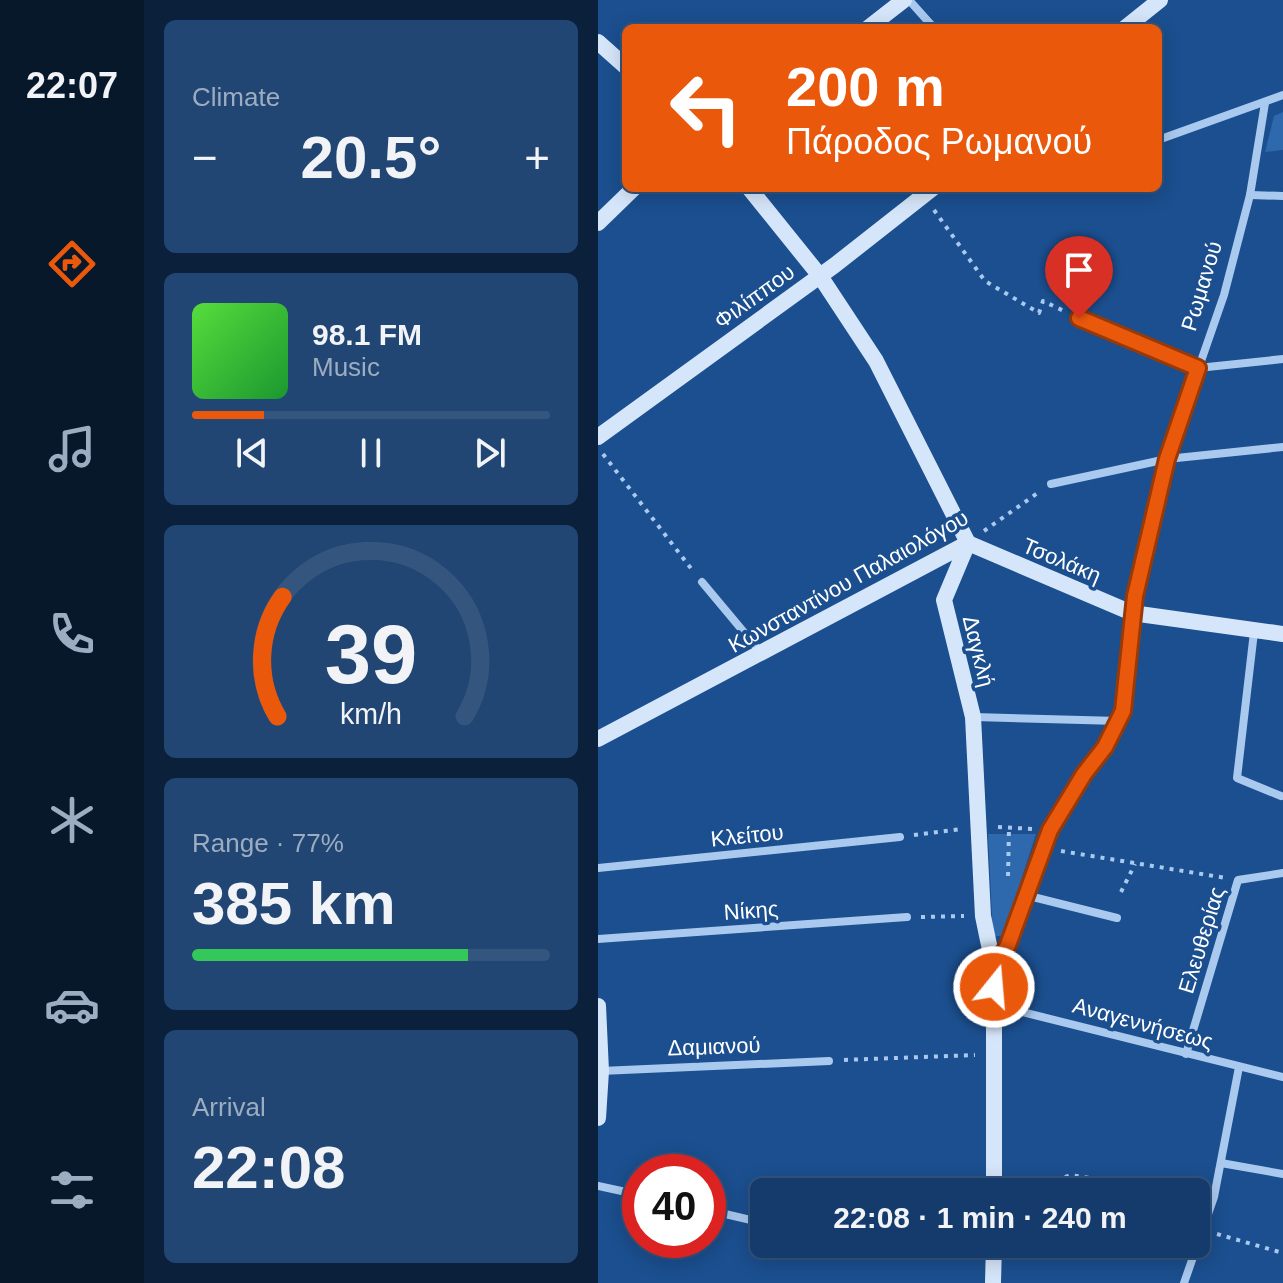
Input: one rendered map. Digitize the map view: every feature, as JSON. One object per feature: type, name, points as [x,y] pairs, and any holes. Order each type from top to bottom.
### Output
[{"type":"street","points":[[1130,24],[1160,0]]},
{"type":"street","points":[[873,24],[898,2],[928,24]]},
{"type":"street","points":[[598,42],[622,63]]},
{"type":"street","points":[[1162,139],[1283,95]]},
{"type":"street","name":"Ρωμανού","points":[[994,969],[1008,945],[1050,830],[1123,711],[1132,613],[1167,459],[1224,295],[1250,195],[1265,103]]},
{"type":"street","points":[[598,223],[630,192]]},
{"type":"street","points":[[752,192],[820,276],[876,361],[968,543]]},
{"type":"street","name":"Φιλίππου","points":[[598,437],[820,276],[929,192]]},
{"type":"street","points":[[1250,195],[1283,196]]},
{"type":"street","points":[[1079,318],[1198,368],[1283,359]]},
{"type":"street","points":[[1051,484],[1167,459],[1283,447]]},
{"type":"street","name":"Τσολάκη","points":[[968,543],[1132,613],[1283,634]]},
{"type":"street","name":"Κωνσταντίνου Παλαιολόγου","points":[[598,739],[763,655],[968,543]]},
{"type":"street","name":"Δαγκλή","points":[[968,543],[944,600],[973,717],[981,827],[983,916],[994,969],[994,1178]]},
{"type":"street","points":[[702,582],[763,655]]},
{"type":"street","points":[[1254,632],[1237,778],[1281,796]]},
{"type":"street","points":[[973,717],[1119,721]]},
{"type":"street","name":"Κλείτου","points":[[598,868],[900,837]]},
{"type":"street","name":"Ελευθερίας","points":[[1186,1054],[1238,880],[1283,873]]},
{"type":"street","points":[[1024,895],[1117,918]]},
{"type":"street","name":"Νίκης","points":[[598,939],[907,917]]},
{"type":"street","name":"Αναγεννήσεως","points":[[994,1005],[1283,1077]]},
{"type":"street","points":[[598,1006],[601,1071],[598,1118]]},
{"type":"street","name":"Δαμιανού","points":[[601,1071],[829,1061]]},
{"type":"street","points":[[1210,1204],[1239,1067]]},
{"type":"street","points":[[1221,1163],[1283,1174]]},
{"type":"street","points":[[598,1186],[622,1191]]},
{"type":"street","points":[[726,1214],[750,1220]]},
{"type":"street","points":[[993,1283],[994,1258]]},
{"type":"street","points":[[1184,1283],[1193,1258]]},
{"type":"path","points":[[929,192],[962,253],[985,281],[1039,313],[1043,301],[1079,318]]},
{"type":"path","points":[[598,448],[702,582]]},
{"type":"path","name":"Κωνσταντίνου Παλαιολόγου","points":[[968,543],[1051,484]]},
{"type":"path","points":[[900,837],[981,827],[1050,830]]},
{"type":"path","points":[[1008,876],[1009,828]]},
{"type":"path","points":[[1043,847],[1238,880]]},
{"type":"path","points":[[1121,892],[1135,864]]},
{"type":"path","points":[[983,876],[1031,876]]},
{"type":"path","points":[[907,917],[983,916]]},
{"type":"path","points":[[829,1061],[994,1054]]},
{"type":"path","points":[[1063,1178],[1070,1175],[1090,1178]]},
{"type":"path","points":[[1210,1232],[1283,1253]]},
{"type":"shaded area","points":[[1283,112],[1283,150],[1265,152],[1274,116]]},
{"type":"shaded area","points":[[988,834],[1036,834],[1003,936],[993,936]]},
{"type":"route","points":[[994,987],[994,969],[1008,945],[1050,830],[1084,774],[1105,747],[1123,711],[1135,596],[1167,459],[1198,368],[1079,318]]}]
